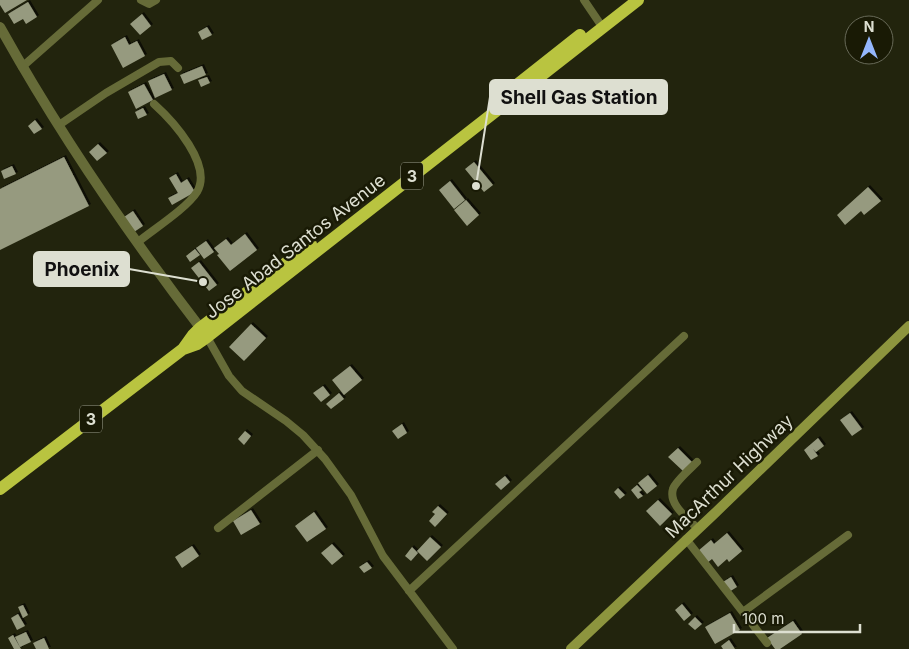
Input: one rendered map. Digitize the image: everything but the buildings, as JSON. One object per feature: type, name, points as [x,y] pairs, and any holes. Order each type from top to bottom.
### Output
[{"type":"highway","name":"Jose Abad Santos Avenue","points":[[600,24],[625,0]]},
{"type":"highway","name":"Jose Abad Santos Avenue","points":[[0,490],[183,349],[192,335],[203,333],[304,250],[600,24],[638,0]]},
{"type":"main road","name":"MacArthur Highway","points":[[571,649],[909,326]]},
{"type":"street","points":[[22,67],[98,0]]},
{"type":"street","points":[[141,0],[149,4],[156,0]]},
{"type":"street","points":[[584,0],[600,24]]},
{"type":"street","points":[[0,28],[59,125],[138,242],[203,333],[228,376],[242,392],[286,420],[318,450],[351,495],[383,556],[453,649]]},
{"type":"street","points":[[59,125],[106,93],[159,62],[171,61],[178,68]]},
{"type":"street","points":[[138,242],[186,204],[196,194],[200,183],[199,164],[170,119],[154,104]]},
{"type":"street","points":[[408,591],[684,336]]},
{"type":"street","points":[[218,528],[318,450]]},
{"type":"street","points":[[697,462],[673,488],[673,496],[674,504],[698,529]]},
{"type":"street","points":[[743,612],[848,535]]},
{"type":"street","points":[[686,539],[767,644]]},
{"type":"place","name":"Shell Gas Station","points":[[476,186]]},
{"type":"place","name":"Phoenix","points":[[203,282]]}]
